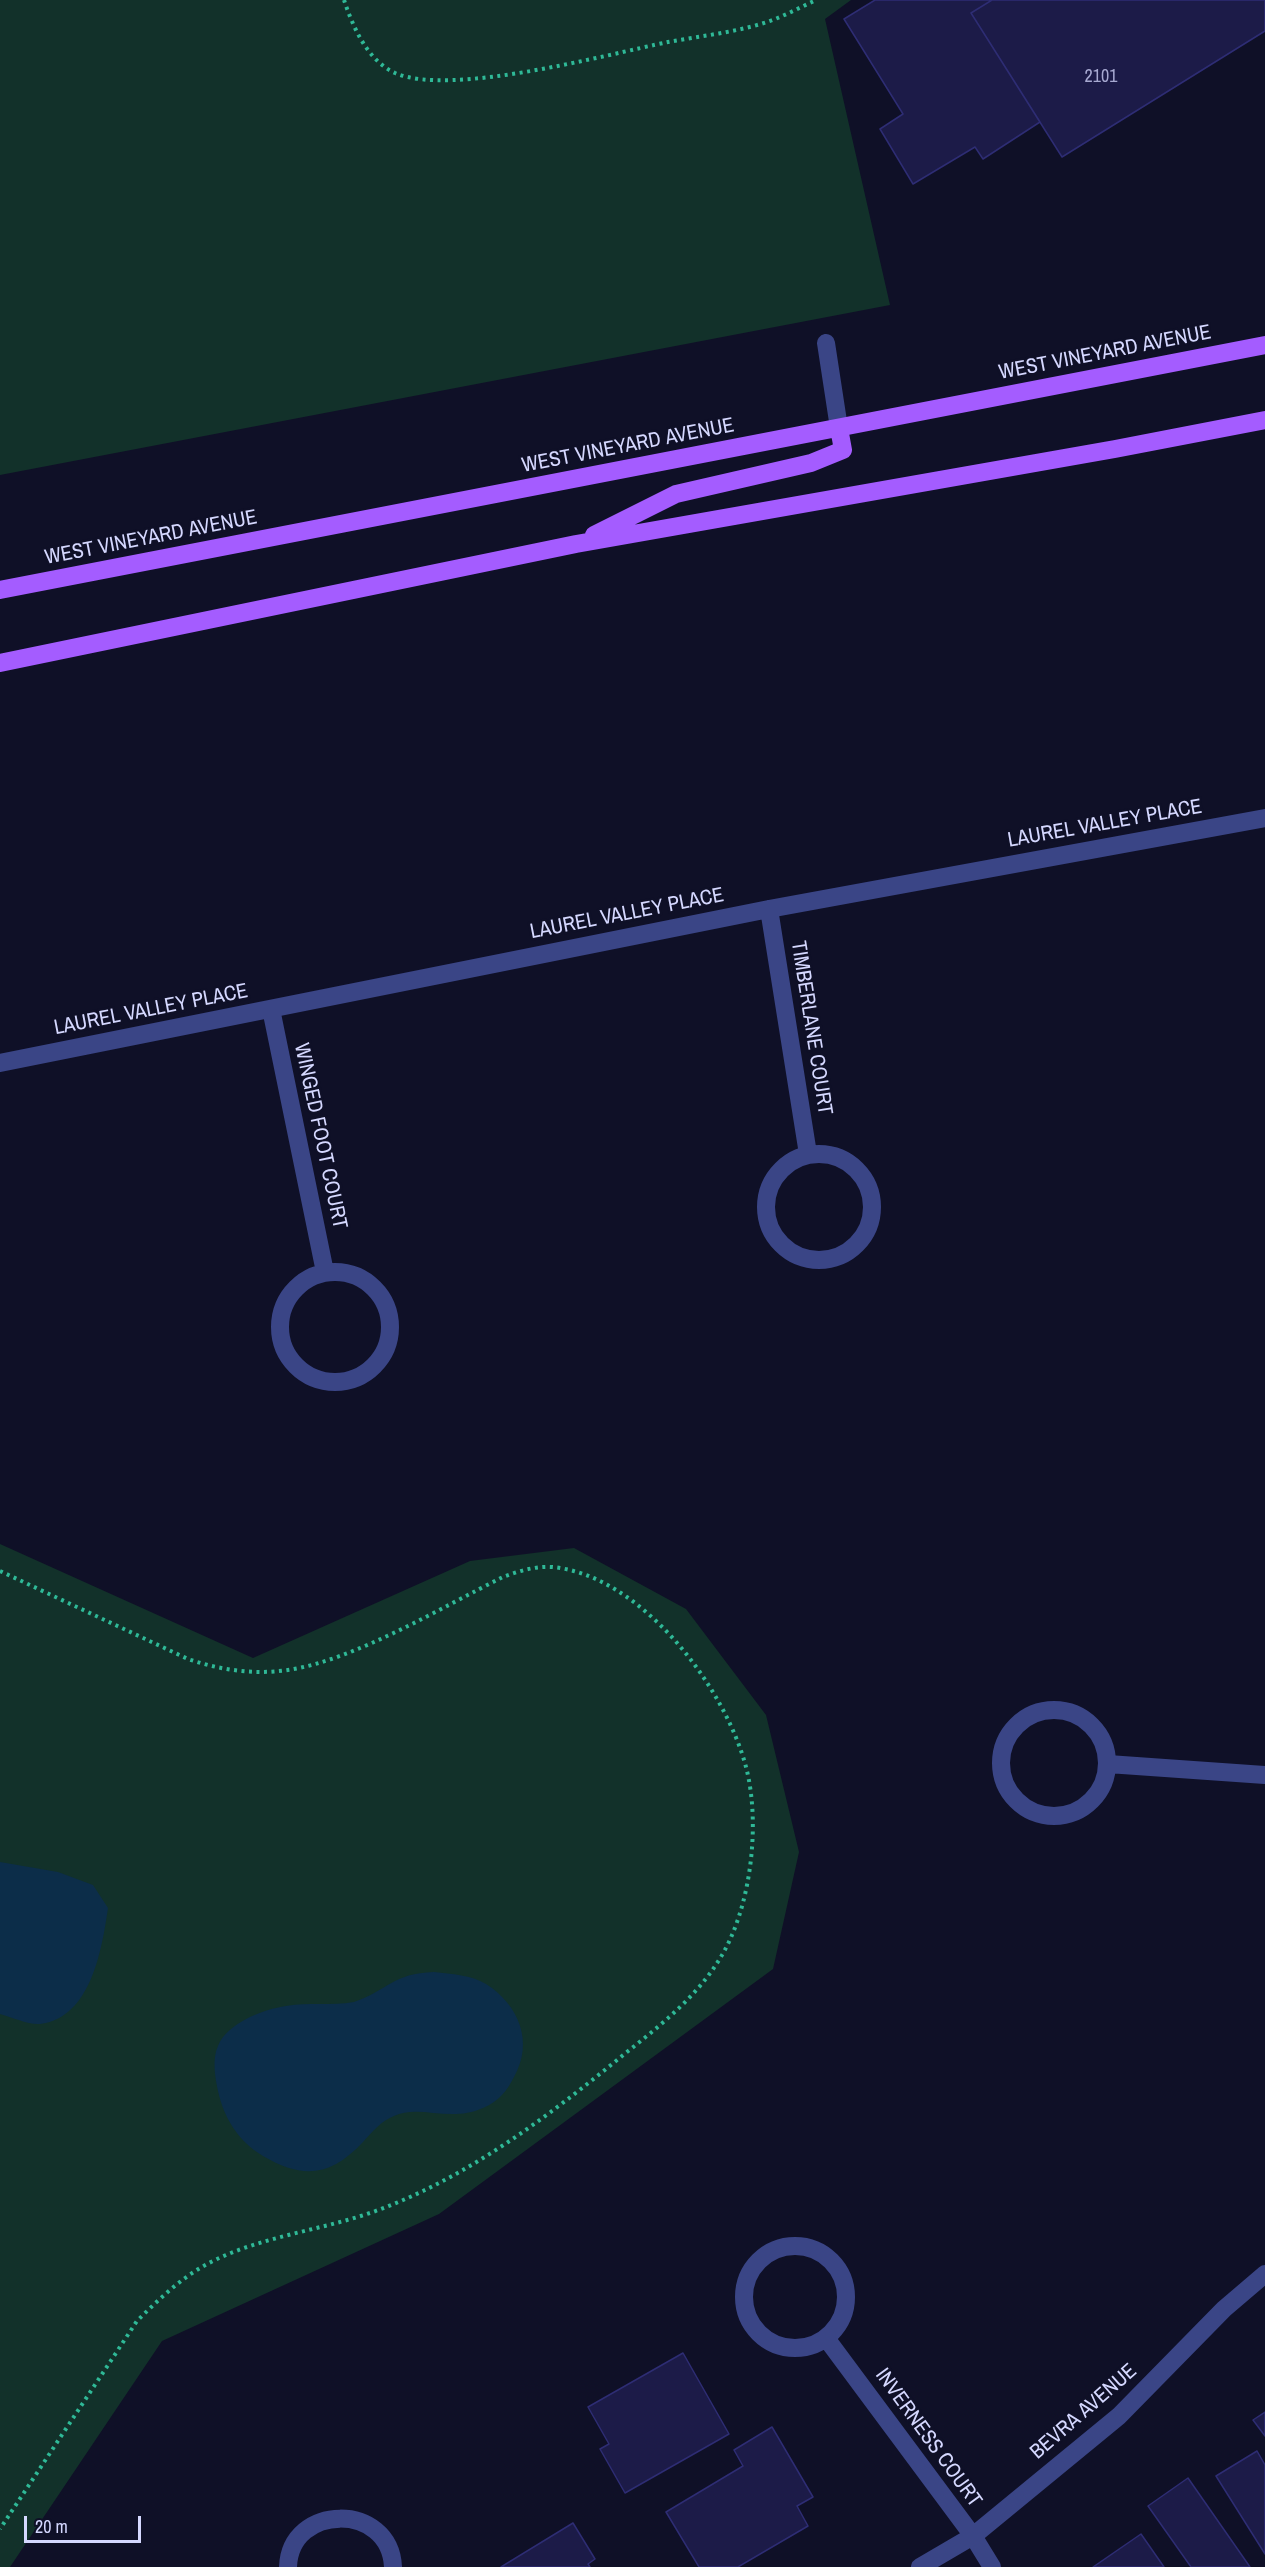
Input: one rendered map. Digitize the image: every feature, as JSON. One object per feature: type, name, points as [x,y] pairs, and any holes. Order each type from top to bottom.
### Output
[{"type":"main road","name":"WEST VINEYARD AVENUE","points":[[0,590],[1265,345]]},
{"type":"main road","points":[[0,663],[576,544],[1115,449],[1265,420]]},
{"type":"main road","points":[[576,544],[676,494],[811,463],[843,450],[838,428]]},
{"type":"street","points":[[826,343],[838,428]]},
{"type":"street","name":"LAUREL VALLEY PLACE","points":[[0,1063],[769,909],[1265,818]]},
{"type":"street","name":"TIMBERLANE COURT","points":[[769,909],[808,1154]]},
{"type":"street","name":"WINGED FOOT COURT","points":[[271,1008],[325,1272]]},
{"type":"street","points":[[808,1154],[829,1154],[849,1161],[864,1177],[872,1196],[872,1217],[864,1237],[849,1251],[829,1260],[808,1259],[789,1251],[773,1237],[765,1217],[765,1196],[773,1176],[789,1161],[808,1154]]},
{"type":"street","points":[[325,1272],[346,1272],[367,1281],[382,1296],[390,1316],[390,1338],[381,1358],[366,1373],[346,1381],[324,1381],[304,1373],[289,1357],[280,1337],[280,1316],[289,1296],[304,1280],[325,1272]]},
{"type":"street","points":[[1055,1710],[1076,1714],[1093,1726],[1104,1744],[1108,1764],[1103,1785],[1091,1802],[1073,1812],[1053,1816],[1032,1812],[1015,1800],[1004,1782],[1000,1761],[1005,1741],[1017,1724],[1034,1713],[1055,1710]]},
{"type":"street","points":[[1108,1764],[1265,1775]]},
{"type":"street","points":[[802,2246],[821,2252],[836,2266],[845,2284],[846,2304],[840,2323],[826,2338],[808,2347],[788,2348],[769,2342],[753,2328],[745,2310],[743,2290],[750,2271],[764,2256],[782,2247],[802,2246]]},
{"type":"street","name":"BEVRA AVENUE","points":[[920,2567],[972,2536],[1119,2416],[1224,2309],[1265,2274]]},
{"type":"street","name":"INVERNESS COURT","points":[[826,2338],[972,2536],[992,2567]]},
{"type":"street","points":[[288,2567],[294,2543],[309,2528],[327,2519],[348,2517],[368,2524],[383,2538],[392,2557],[393,2567]]},
{"type":"path","points":[[344,0],[355,30],[377,61],[392,72],[408,78],[446,81],[537,69],[769,21],[816,0]]},
{"type":"path","points":[[0,1571],[188,1659],[209,1666],[263,1672],[315,1664],[342,1654],[522,1570],[550,1567],[582,1574],[626,1596],[650,1616],[675,1641],[698,1671],[723,1713],[746,1767],[751,1796],[752,1829],[747,1883],[734,1930],[720,1960],[701,1985],[678,2009],[573,2095],[476,2164],[429,2190],[369,2213],[240,2250],[209,2263],[182,2280],[137,2321],[0,2529]]},
{"type":"green space","points":[[0,0],[851,0],[825,19],[890,305],[0,475]]},
{"type":"green space","points":[[0,1544],[253,1658],[470,1561],[574,1548],[686,1609],[766,1715],[799,1852],[773,1969],[439,2214],[162,2341],[10,2567],[0,2567]]},
{"type":"water","points":[[0,1862],[58,1872],[93,1885],[108,1908],[102,1943],[91,1979],[71,2009],[57,2019],[36,2024],[0,2014]]},
{"type":"water","points":[[434,1972],[461,1975],[486,1984],[507,2002],[515,2013],[523,2038],[523,2051],[514,2077],[498,2099],[488,2106],[459,2114],[414,2112],[394,2116],[381,2124],[340,2162],[316,2171],[291,2169],[278,2164],[254,2150],[239,2136],[224,2110],[215,2074],[216,2051],[229,2030],[247,2018],[267,2010],[295,2005],[354,2002],[399,1979]]},
{"type":"building","points":[[875,0],[992,0],[971,13],[1040,122],[983,159],[975,147],[913,184],[880,129],[903,114],[844,19]]},
{"type":"building","points":[[992,0],[1265,0],[1265,31],[1062,157],[971,13]]},
{"type":"building","points":[[683,2353],[729,2434],[625,2493],[600,2449],[609,2444],[588,2407]]},
{"type":"building","points":[[1265,2412],[1265,2436],[1253,2420]]},
{"type":"building","points":[[772,2427],[813,2497],[797,2506],[808,2526],[738,2567],[699,2567],[666,2512],[743,2466],[734,2450]]},
{"type":"building","points":[[1257,2451],[1265,2465],[1265,2554],[1216,2476]]},
{"type":"building","points":[[1188,2478],[1250,2567],[1191,2567],[1148,2506]]},
{"type":"building","points":[[573,2523],[595,2559],[588,2564],[590,2567],[501,2567]]},
{"type":"building","points":[[1141,2534],[1164,2567],[1093,2567]]}]
